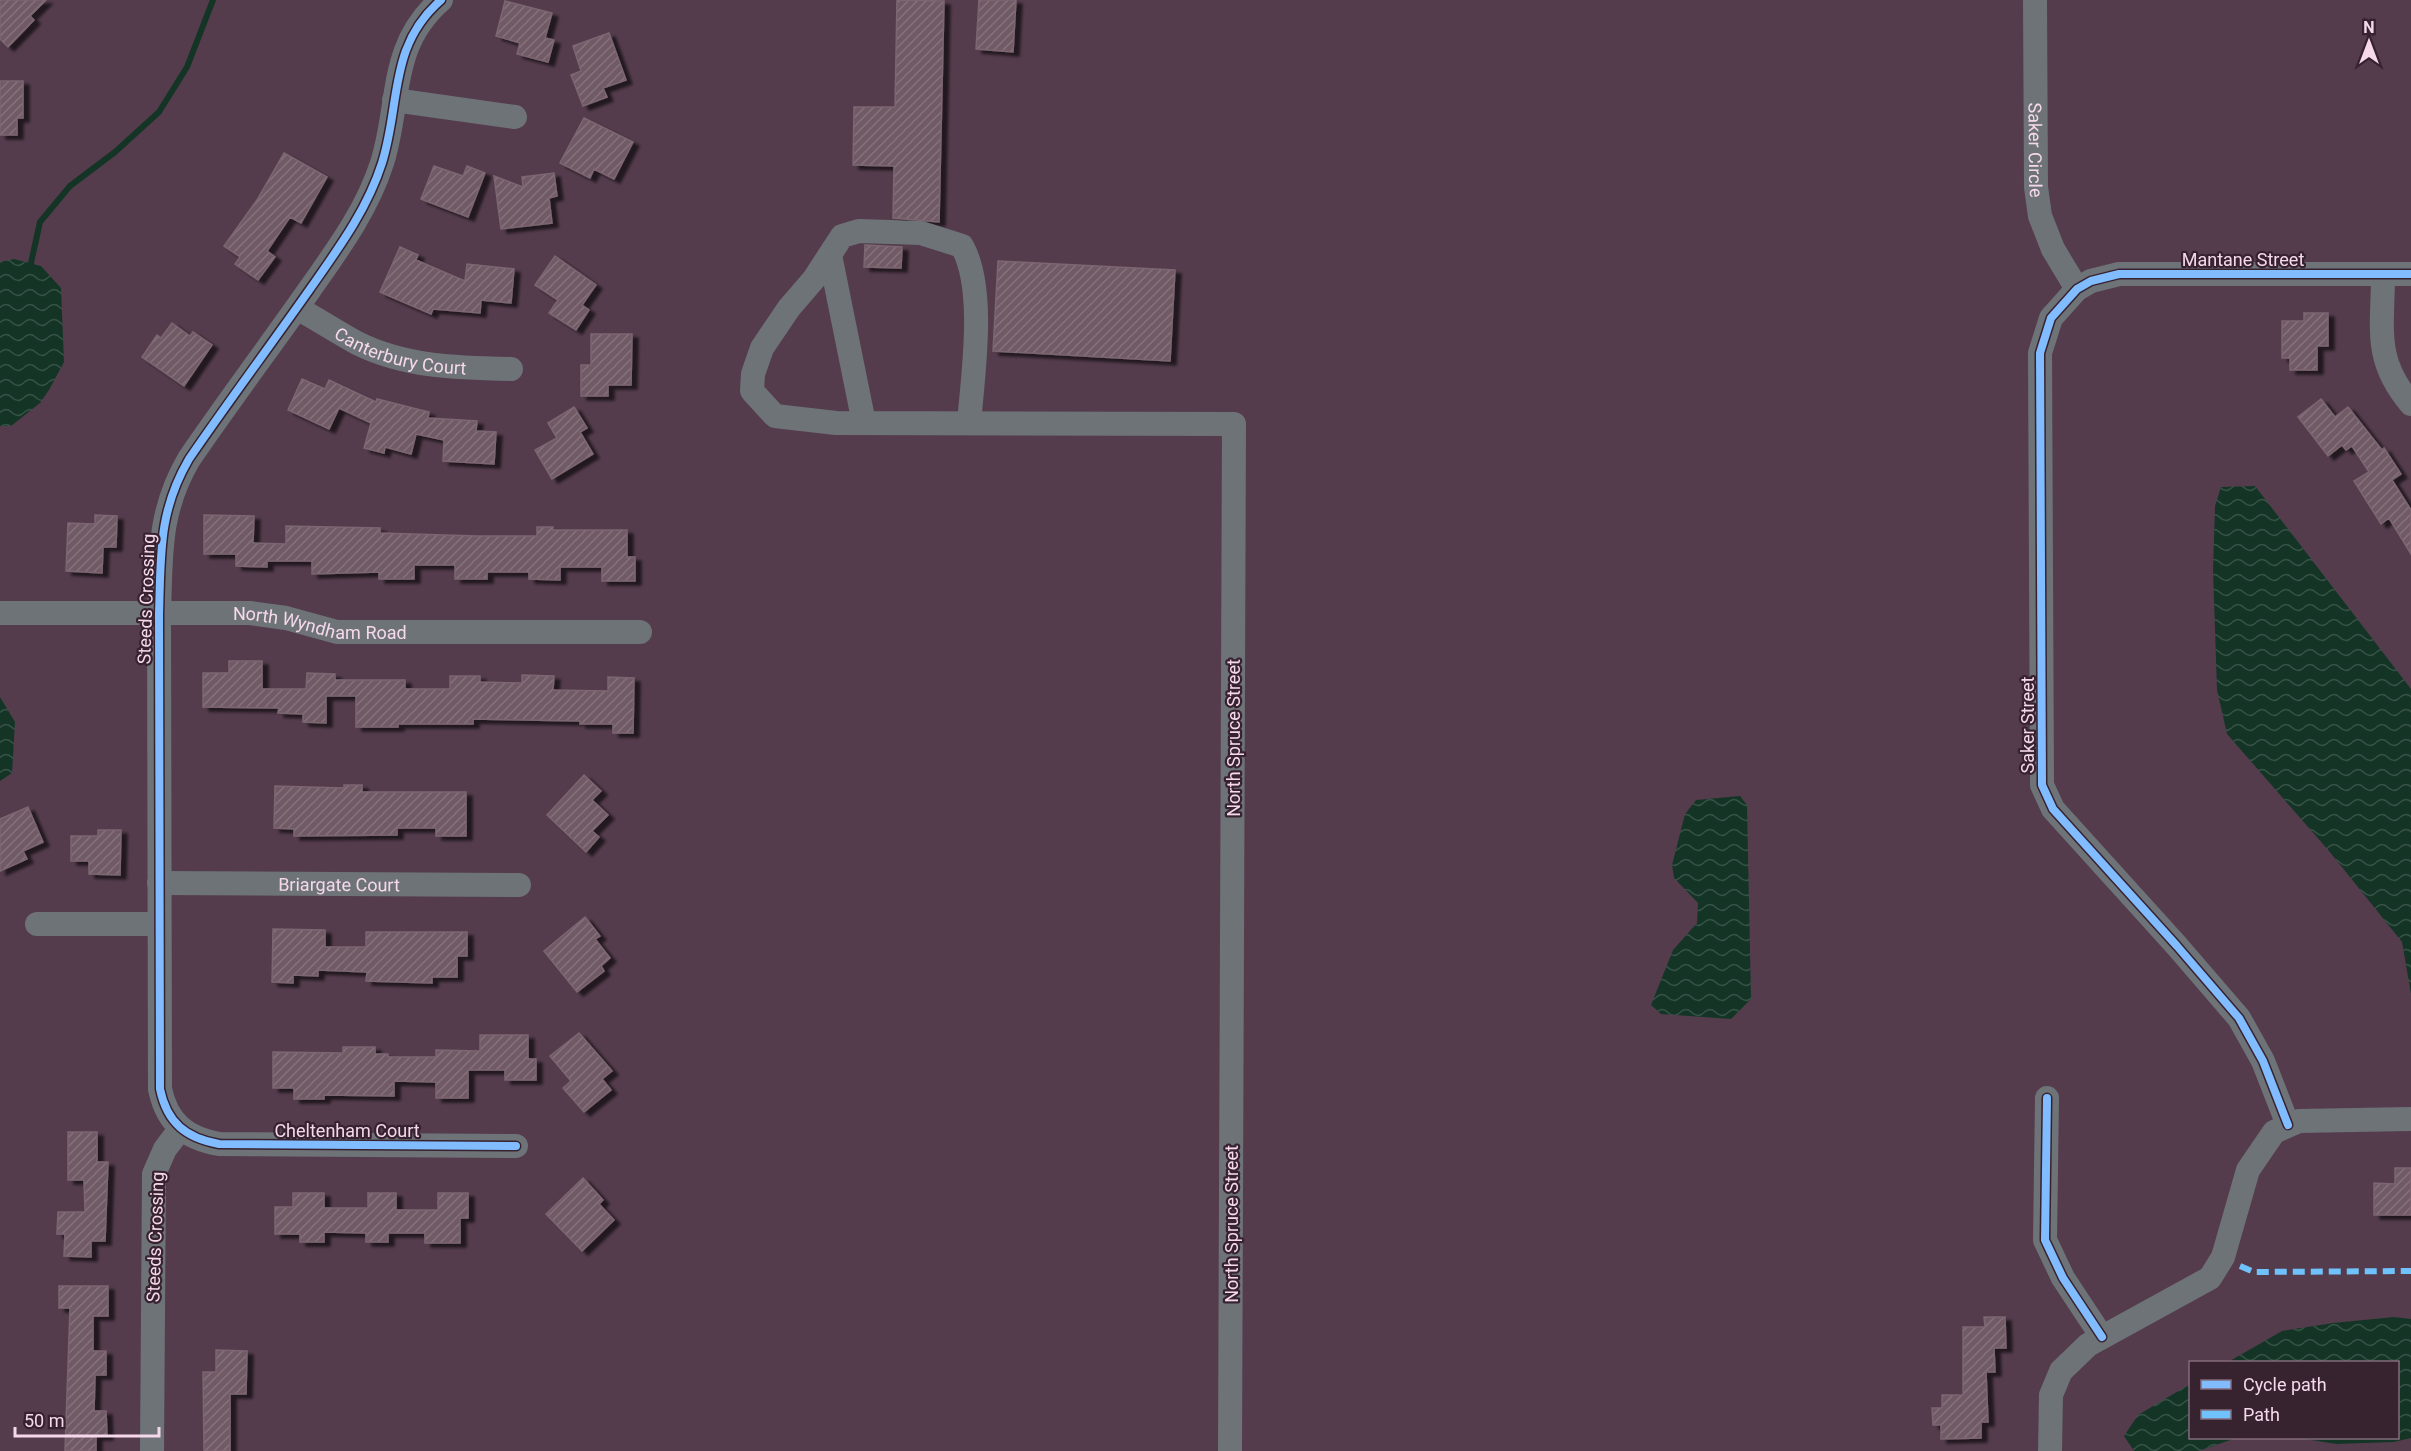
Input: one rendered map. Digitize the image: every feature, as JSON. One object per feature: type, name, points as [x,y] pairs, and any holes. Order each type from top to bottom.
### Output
[{"type":"street","name":"Steeds Crossing","points":[[152,1451],[154,1174],[165,1149],[181,1128],[170,1116],[163,1103],[160,1089],[159,614],[162,533],[170,497],[178,478],[208,431],[297,308],[365,208],[383,161],[393,100],[413,31],[429,10],[441,0]]},
{"type":"street","name":"Saker Circle","points":[[2036,0],[2036,187],[2040,216],[2053,249],[2077,289]]},
{"type":"street","points":[[393,100],[515,117]]},
{"type":"street","points":[[864,423],[830,255],[842,236],[859,231],[921,233],[962,246],[970,261],[975,303],[969,423]]},
{"type":"street","name":"North Spruce Street","points":[[830,255],[762,348],[753,374],[752,391],[775,416],[836,423],[1234,424],[1230,1451]]},
{"type":"street","name":"Mantane Street","points":[[2077,289],[2091,281],[2119,274],[2411,274]]},
{"type":"street","points":[[2382,274],[2384,355],[2392,377],[2411,404]]},
{"type":"street","name":"Saker Street","points":[[2077,289],[2051,318],[2040,353],[2042,784],[2053,809],[2239,1018],[2263,1061],[2288,1125]]},
{"type":"street","name":"Canterbury Court","points":[[297,308],[357,343],[401,359],[460,368],[511,369]]},
{"type":"street","name":"North Wyndham Road","points":[[0,613],[250,613],[272,615],[337,632],[640,632]]},
{"type":"street","name":"Briargate Court","points":[[159,883],[519,885]]},
{"type":"street","points":[[37,924],[159,924]]},
{"type":"street","points":[[2047,1098],[2045,1240],[2063,1278],[2102,1337]]},
{"type":"street","points":[[2050,1451],[2051,1395],[2061,1371],[2088,1345],[2210,1278],[2223,1257],[2248,1170],[2274,1132],[2299,1121],[2411,1119]]},
{"type":"street","name":"Cheltenham Court","points":[[181,1128],[201,1141],[242,1145],[516,1146]]},
{"type":"water","points":[[14,259],[41,266],[61,288],[64,362],[40,403],[11,426],[0,426],[0,262]]},
{"type":"water","points":[[2255,486],[2411,689],[2411,994],[2402,942],[2329,851],[2227,734],[2217,690],[2213,570],[2215,506],[2221,487]]},
{"type":"water","points":[[0,697],[15,722],[12,773],[0,781]]},
{"type":"water","points":[[1740,796],[1747,805],[1751,999],[1731,1019],[1661,1014],[1651,1005],[1673,950],[1697,923],[1698,903],[1674,878],[1672,865],[1685,814],[1696,800]]},
{"type":"water","points":[[2394,1317],[2411,1319],[2411,1438],[2394,1442],[2336,1444],[2305,1439],[2399,1439],[2399,1361],[2230,1361],[2282,1331]]},
{"type":"water","points":[[2189,1385],[2189,1439],[2233,1439],[2199,1451],[2134,1451],[2124,1436],[2138,1415]]},
{"type":"building","points":[[0,0],[46,0],[30,16],[34,20],[8,47],[0,39]]},
{"type":"building","points":[[897,0],[944,1],[939,222],[893,218],[894,166],[853,165],[854,107],[895,107]]},
{"type":"building","points":[[979,0],[1016,0],[1013,52],[976,49]]},
{"type":"building","points":[[505,1],[552,13],[545,38],[554,40],[548,62],[517,54],[520,43],[496,36]]},
{"type":"building","points":[[609,33],[626,80],[603,88],[607,97],[583,106],[571,75],[581,71],[573,46]]},
{"type":"building","points":[[0,81],[23,81],[23,118],[17,118],[17,135],[0,135]]},
{"type":"building","points":[[584,118],[633,142],[614,179],[594,169],[590,178],[560,163]]},
{"type":"building","points":[[284,153],[327,177],[301,223],[290,217],[267,251],[275,257],[258,280],[235,264],[240,257],[224,246],[257,200]]},
{"type":"building","points":[[434,166],[463,176],[467,166],[485,173],[468,217],[421,199]]},
{"type":"building","points":[[554,173],[557,196],[549,198],[552,223],[501,229],[494,176],[523,187],[522,177]]},
{"type":"building","points":[[865,245],[902,247],[901,268],[864,267]]},
{"type":"building","points":[[400,247],[418,255],[416,260],[465,281],[467,264],[514,269],[511,303],[481,300],[480,313],[433,309],[431,314],[380,292]]},
{"type":"building","points":[[555,256],[596,285],[582,305],[589,310],[576,330],[549,313],[558,300],[535,285]]},
{"type":"building","points":[[998,261],[1175,270],[1170,361],[993,351]]},
{"type":"building","points":[[2304,313],[2328,313],[2328,346],[2317,346],[2317,370],[2290,370],[2290,358],[2282,358],[2282,321],[2304,321]]},
{"type":"building","points":[[172,323],[190,336],[193,332],[212,345],[184,386],[142,357],[157,335],[161,338]]},
{"type":"building","points":[[591,334],[632,334],[631,385],[608,385],[608,396],[581,396],[581,365],[591,365]]},
{"type":"building","points":[[302,379],[325,389],[329,380],[376,402],[377,399],[429,412],[428,418],[477,421],[476,431],[496,432],[494,464],[443,461],[444,440],[416,434],[411,454],[385,447],[384,453],[364,448],[371,423],[339,408],[329,429],[288,410]]},
{"type":"building","points":[[2321,399],[2335,417],[2348,407],[2382,450],[2384,448],[2401,474],[2392,480],[2411,510],[2411,554],[2389,518],[2381,524],[2354,481],[2369,472],[2352,446],[2346,450],[2342,445],[2328,456],[2298,417]]},
{"type":"building","points":[[574,407],[587,428],[580,432],[593,454],[552,479],[535,450],[557,438],[548,423]]},
{"type":"building","points":[[95,515],[117,516],[116,547],[103,547],[102,573],[66,571],[68,523],[95,524]]},
{"type":"building","points":[[204,515],[254,516],[253,543],[286,544],[286,526],[380,528],[380,533],[477,536],[537,536],[537,527],[553,527],[553,530],[627,530],[627,557],[635,557],[635,581],[602,581],[602,567],[560,567],[560,580],[529,579],[529,572],[487,572],[487,579],[455,579],[455,565],[414,565],[414,579],[379,579],[379,572],[312,574],[312,561],[267,561],[267,567],[236,566],[236,554],[204,554]]},
{"type":"building","points":[[229,661],[262,661],[262,689],[306,689],[307,673],[335,674],[335,680],[405,680],[405,689],[450,689],[450,676],[480,676],[480,682],[522,683],[522,675],[554,676],[553,690],[608,691],[608,677],[634,678],[633,733],[613,733],[613,724],[580,724],[580,721],[473,719],[473,724],[398,724],[398,727],[356,727],[356,696],[326,696],[326,723],[303,722],[303,714],[278,713],[279,708],[203,707],[203,673],[229,673]]},
{"type":"building","points":[[584,775],[601,791],[592,800],[608,815],[592,831],[599,837],[586,852],[547,815]]},
{"type":"building","points":[[344,785],[362,785],[362,792],[466,792],[466,836],[436,836],[436,828],[397,828],[397,835],[294,836],[294,829],[274,828],[275,786],[344,788]]},
{"type":"building","points":[[28,807],[43,842],[23,851],[27,859],[0,871],[0,819]]},
{"type":"building","points":[[98,830],[121,830],[120,875],[89,874],[89,861],[71,861],[71,836],[98,836]]},
{"type":"building","points":[[585,917],[600,936],[595,939],[610,958],[601,966],[604,971],[577,992],[544,951]]},
{"type":"building","points":[[273,929],[325,930],[325,947],[366,947],[366,932],[467,932],[467,956],[457,956],[457,977],[432,977],[432,983],[366,981],[367,972],[318,970],[318,976],[293,975],[293,983],[272,982]]},
{"type":"building","points":[[579,1033],[612,1071],[602,1079],[611,1090],[584,1112],[563,1088],[571,1081],[550,1056]]},
{"type":"building","points":[[480,1035],[528,1035],[528,1059],[536,1059],[536,1080],[505,1080],[505,1070],[468,1070],[468,1098],[436,1098],[436,1082],[394,1081],[394,1096],[324,1095],[324,1099],[294,1099],[294,1088],[273,1088],[273,1052],[343,1053],[343,1047],[375,1047],[375,1054],[388,1054],[388,1057],[436,1057],[436,1050],[480,1051]]},
{"type":"building","points":[[68,1132],[97,1132],[97,1162],[108,1162],[105,1241],[91,1241],[91,1257],[64,1256],[65,1234],[57,1234],[58,1212],[85,1212],[84,1180],[68,1180]]},
{"type":"building","points":[[2395,1168],[2411,1168],[2411,1215],[2374,1215],[2374,1183],[2395,1184]]},
{"type":"building","points":[[583,1178],[603,1200],[599,1204],[614,1220],[582,1251],[546,1214]]},
{"type":"building","points":[[293,1193],[324,1193],[324,1208],[368,1208],[368,1193],[396,1193],[396,1210],[438,1210],[438,1193],[468,1193],[468,1218],[460,1218],[460,1243],[425,1243],[425,1233],[388,1233],[388,1242],[366,1242],[366,1233],[324,1232],[324,1242],[300,1242],[300,1234],[275,1234],[275,1207],[293,1207]]},
{"type":"building","points":[[59,1286],[108,1286],[108,1316],[93,1316],[93,1351],[106,1351],[106,1375],[95,1375],[94,1411],[106,1411],[107,1436],[96,1436],[96,1451],[65,1451],[70,1308],[59,1308]]},
{"type":"building","points":[[1984,1317],[2005,1317],[2006,1348],[1994,1348],[1995,1372],[1986,1372],[1988,1422],[1981,1422],[1981,1438],[1941,1439],[1941,1425],[1933,1425],[1932,1408],[1942,1408],[1942,1395],[1963,1395],[1963,1327],[1985,1327]]},
{"type":"building","points":[[216,1350],[247,1351],[246,1394],[230,1394],[230,1451],[204,1451],[203,1372],[216,1372]]},
{"type":"waterway","points":[[31,263],[40,222],[70,186],[115,152],[159,112],[187,67],[213,0]]},
{"type":"marked path","points":[[2240,1266],[2254,1272],[2411,1271]]},
{"type":"cycle path","points":[[441,0],[424,18],[412,36],[404,56],[382,163],[360,213],[331,259],[189,459],[179,478],[166,516],[161,553],[159,614],[160,1089],[168,1111],[180,1127],[197,1138],[219,1144],[516,1146]]},
{"type":"cycle path","points":[[2288,1125],[2263,1061],[2239,1018],[2053,809],[2042,785],[2040,353],[2051,318],[2077,289],[2091,281],[2119,274],[2411,274]]},
{"type":"cycle path","points":[[2047,1098],[2045,1240],[2063,1278],[2102,1337]]}]
